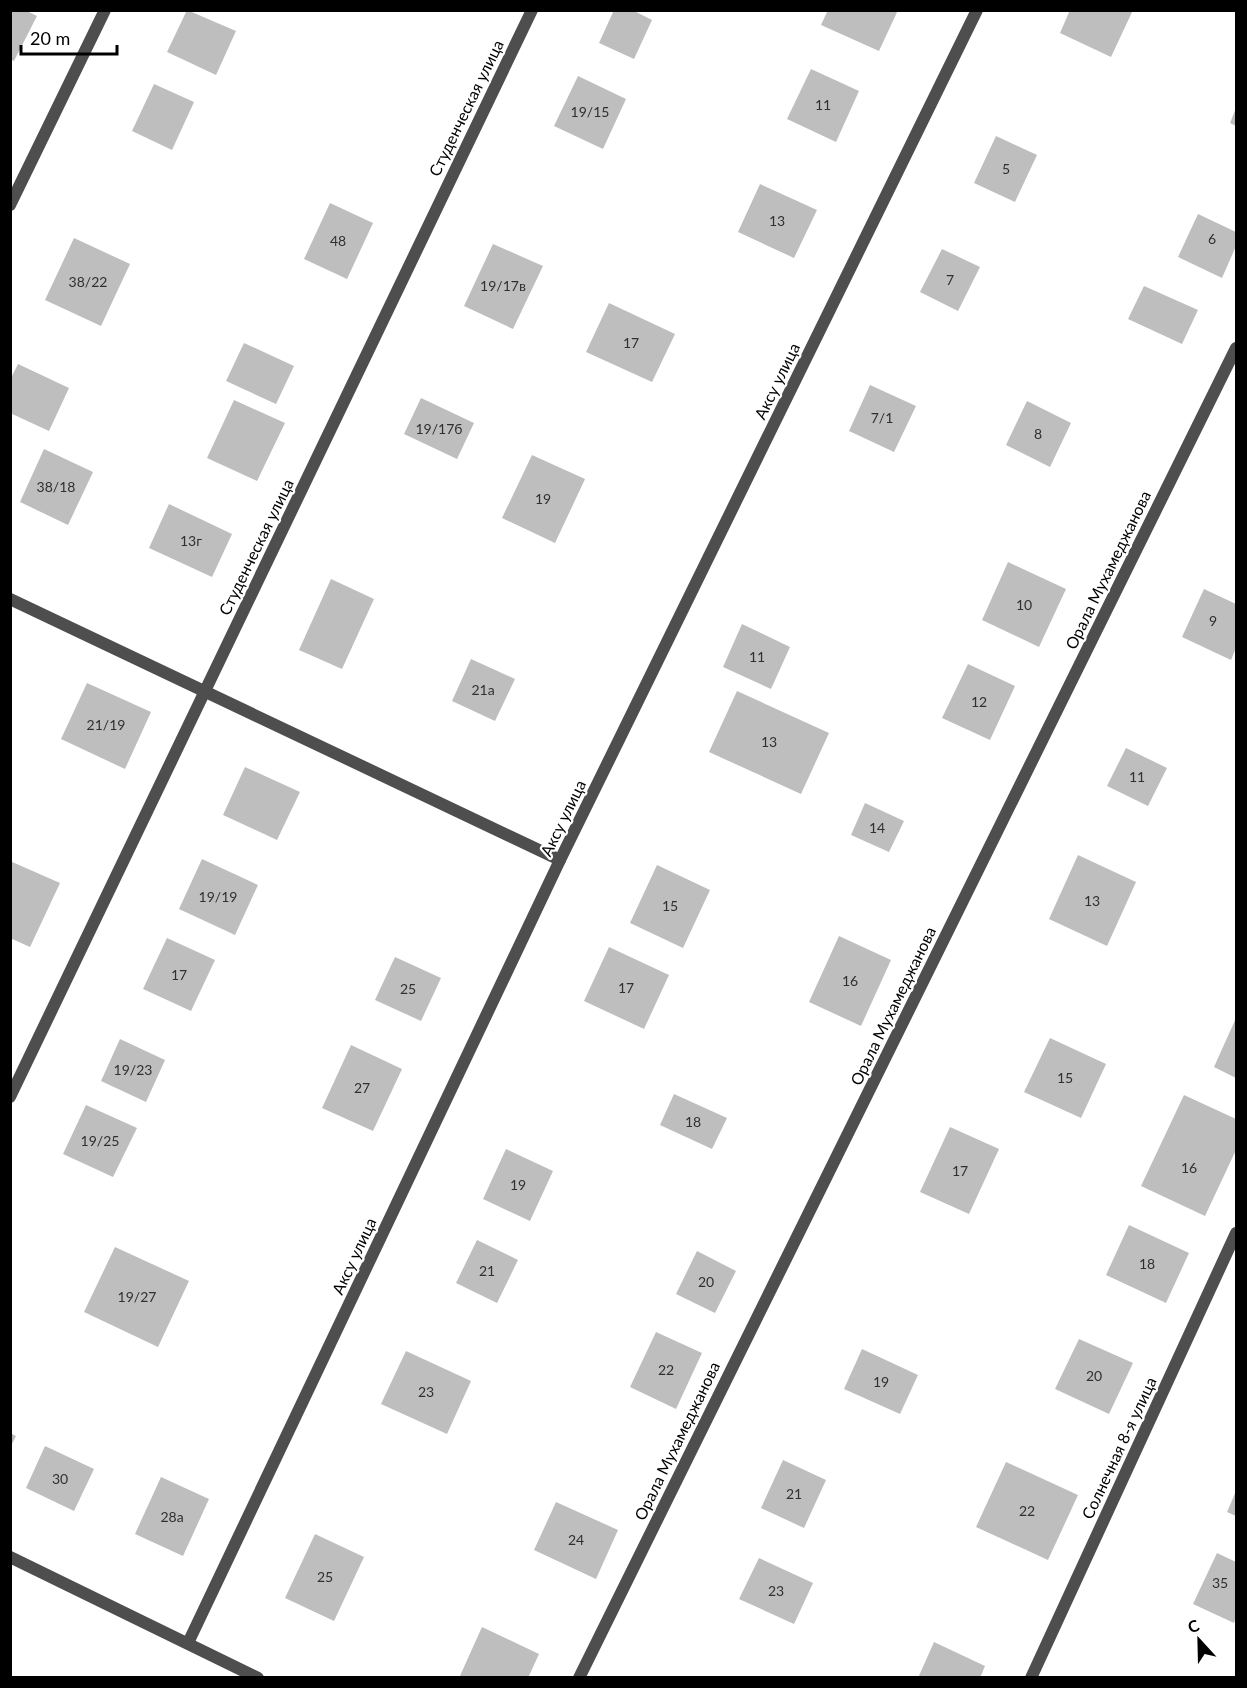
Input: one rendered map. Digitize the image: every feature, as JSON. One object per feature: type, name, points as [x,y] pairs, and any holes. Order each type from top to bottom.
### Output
[{"type":"street","points":[[10,205],[105,10]]},
{"type":"street","name":"Студенческая улица","points":[[10,1097],[532,10]]},
{"type":"street","name":"Аксу улица","points":[[188,1643],[560,860],[977,10]]},
{"type":"street","name":"Орала Мухамеджанова","points":[[579,1677],[1236,348]]},
{"type":"street","points":[[10,599],[560,860]]},
{"type":"street","name":"Солнечная 8-я улица","points":[[1031,1677],[1236,1233]]},
{"type":"street","points":[[10,1557],[258,1677]]},
{"type":"building","points":[[10,10],[25,10],[37,16],[14,61],[10,59]]},
{"type":"building","points":[[187,10],[236,31],[216,75],[167,52]]},
{"type":"building","points":[[614,10],[632,10],[652,20],[634,59],[599,43]]},
{"type":"building","points":[[828,10],[898,10],[879,51],[821,25]]},
{"type":"building","points":[[1070,10],[1133,10],[1111,57],[1060,33]]},
{"type":"building","points":[[811,69],[859,91],[836,142],[787,119]]},
{"type":"building","points":[[578,76],[626,99],[603,149],[554,126]]},
{"type":"building","points":[[154,84],[194,102],[172,150],[132,131]]},
{"type":"building","points":[[1236,108],[1236,126],[1230,123]]},
{"type":"building","points":[[996,136],[1037,155],[1015,202],[974,183]]},
{"type":"building","points":[[760,184],[817,210],[794,258],[738,232]]},
{"type":"building","points":[[330,203],[373,223],[347,279],[304,259]]},
{"type":"building","points":[[1198,214],[1236,232],[1236,246],[1222,278],[1178,257]]},
{"type":"building","points":[[74,238],[130,264],[101,326],[45,300]]},
{"type":"building","points":[[493,244],[543,266],[513,329],[464,306]]},
{"type":"building","points":[[942,249],[980,267],[958,311],[920,292]]},
{"type":"building","points":[[1144,286],[1198,310],[1182,344],[1128,319]]},
{"type":"building","points":[[609,303],[675,334],[652,382],[586,352]]},
{"type":"building","points":[[244,343],[294,366],[276,404],[226,381]]},
{"type":"building","points":[[18,364],[69,388],[49,431],[10,413],[10,380]]},
{"type":"building","points":[[870,385],[916,406],[894,452],[849,431]]},
{"type":"building","points":[[421,398],[474,423],[457,459],[404,434]]},
{"type":"building","points":[[234,400],[285,423],[257,481],[207,458]]},
{"type":"building","points":[[1027,401],[1071,423],[1050,467],[1006,445]]},
{"type":"building","points":[[44,449],[93,472],[68,525],[20,502]]},
{"type":"building","points":[[532,455],[585,479],[555,543],[502,518]]},
{"type":"building","points":[[169,504],[232,534],[212,577],[149,548]]},
{"type":"building","points":[[1008,562],[1066,589],[1039,647],[982,620]]},
{"type":"building","points":[[331,579],[374,599],[342,669],[299,650]]},
{"type":"building","points":[[1204,589],[1236,604],[1236,648],[1231,660],[1182,637]]},
{"type":"building","points":[[742,624],[790,647],[771,689],[723,667]]},
{"type":"building","points":[[471,659],[515,679],[495,721],[452,701]]},
{"type":"building","points":[[968,664],[1015,686],[990,740],[942,718]]},
{"type":"building","points":[[87,683],[151,712],[125,769],[61,739]]},
{"type":"building","points":[[737,691],[829,733],[801,794],[709,752]]},
{"type":"building","points":[[1126,748],[1167,768],[1148,806],[1107,786]]},
{"type":"building","points":[[245,767],[300,792],[277,840],[223,815]]},
{"type":"building","points":[[865,803],[904,821],[889,852],[851,835]]},
{"type":"building","points":[[1078,855],[1136,882],[1107,946],[1049,919]]},
{"type":"building","points":[[202,859],[258,885],[235,935],[179,909]]},
{"type":"building","points":[[10,861],[60,883],[30,947],[10,938]]},
{"type":"building","points":[[657,865],[710,890],[683,948],[630,923]]},
{"type":"building","points":[[839,936],[891,960],[861,1026],[809,1002]]},
{"type":"building","points":[[167,938],[215,960],[191,1011],[143,989]]},
{"type":"building","points":[[609,947],[669,975],[644,1029],[584,1001]]},
{"type":"building","points":[[395,957],[441,978],[421,1021],[375,1000]]},
{"type":"building","points":[[1236,1018],[1236,1078],[1214,1067]]},
{"type":"building","points":[[1050,1038],[1106,1064],[1081,1118],[1024,1092]]},
{"type":"building","points":[[120,1039],[165,1060],[146,1102],[101,1081]]},
{"type":"building","points":[[351,1045],[402,1069],[373,1131],[322,1108]]},
{"type":"building","points":[[674,1094],[727,1118],[712,1149],[660,1125]]},
{"type":"building","points":[[1184,1095],[1236,1119],[1236,1150],[1205,1216],[1141,1186]]},
{"type":"building","points":[[86,1105],[137,1128],[113,1177],[63,1154]]},
{"type":"building","points":[[950,1127],[999,1149],[969,1214],[920,1192]]},
{"type":"building","points":[[506,1149],[553,1171],[530,1221],[483,1199]]},
{"type":"building","points":[[1129,1225],[1189,1253],[1166,1303],[1106,1275]]},
{"type":"building","points":[[477,1240],[518,1260],[497,1303],[456,1283]]},
{"type":"building","points":[[115,1247],[189,1281],[158,1347],[84,1312]]},
{"type":"building","points":[[697,1251],[736,1271],[715,1313],[676,1294]]},
{"type":"building","points":[[656,1332],[702,1353],[676,1409],[630,1387]]},
{"type":"building","points":[[1079,1339],[1133,1363],[1109,1414],[1055,1389]]},
{"type":"building","points":[[862,1349],[918,1375],[900,1414],[844,1389]]},
{"type":"building","points":[[406,1351],[471,1381],[447,1434],[381,1404]]},
{"type":"building","points":[[10,1433],[16,1436],[10,1448]]},
{"type":"building","points":[[45,1446],[94,1469],[74,1511],[26,1488]]},
{"type":"building","points":[[783,1460],[826,1480],[804,1528],[761,1508]]},
{"type":"building","points":[[1006,1462],[1078,1495],[1048,1560],[976,1527]]},
{"type":"building","points":[[161,1477],[209,1499],[183,1556],[135,1534]]},
{"type":"building","points":[[1236,1491],[1236,1516],[1227,1512]]},
{"type":"building","points":[[556,1502],[618,1530],[596,1579],[534,1550]]},
{"type":"building","points":[[315,1534],[364,1557],[334,1621],[285,1598]]},
{"type":"building","points":[[1217,1553],[1236,1562],[1236,1617],[1234,1623],[1193,1604]]},
{"type":"building","points":[[759,1558],[813,1583],[794,1624],[739,1599]]},
{"type":"building","points":[[482,1627],[539,1654],[528,1678],[459,1678]]},
{"type":"building","points":[[934,1642],[985,1666],[980,1678],[918,1678]]}]
